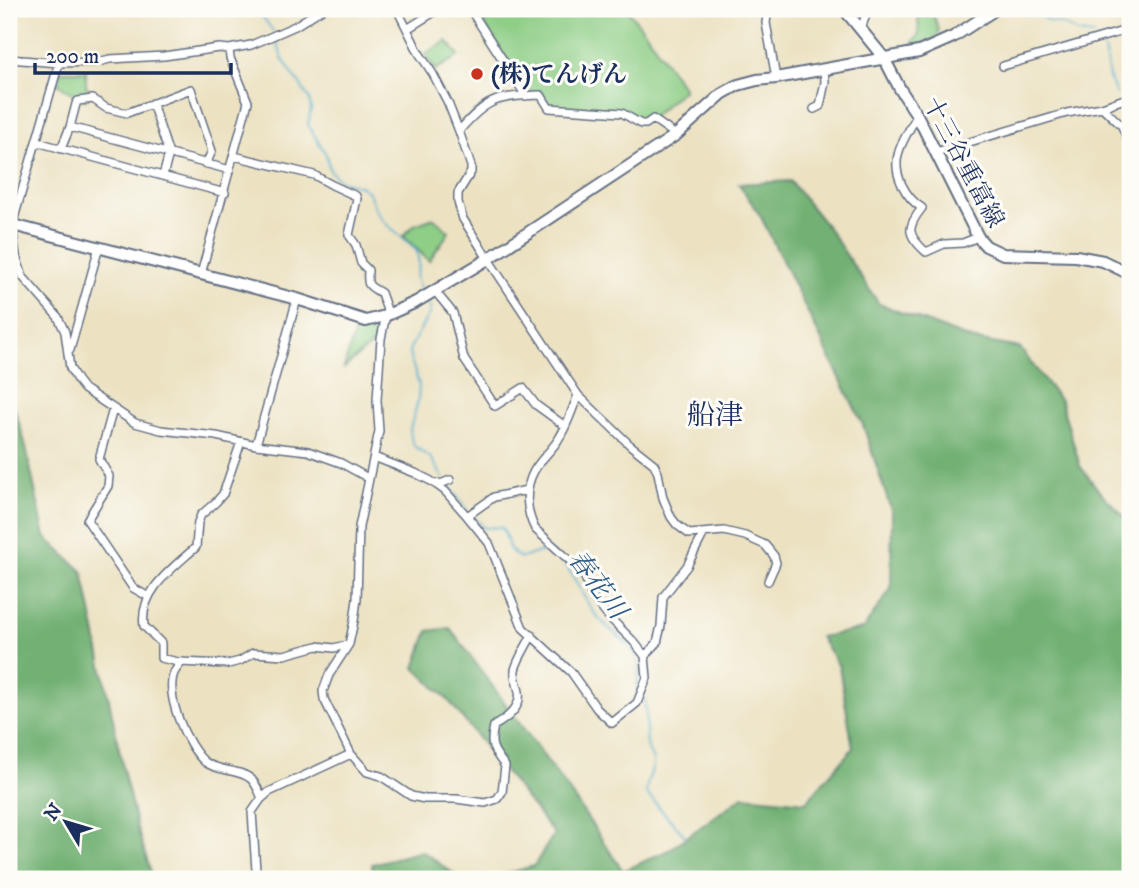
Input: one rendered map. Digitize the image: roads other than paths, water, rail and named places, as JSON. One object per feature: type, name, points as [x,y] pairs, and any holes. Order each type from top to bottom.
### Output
[{"type":"street","points":[[9,59],[59,63],[98,62],[219,48],[229,50],[251,45],[295,26],[322,9]]},
{"type":"street","points":[[397,9],[448,103],[459,131],[471,172],[458,193],[458,202],[463,219],[488,259],[578,395],[654,464],[663,498],[677,525],[689,534],[724,531],[765,545],[776,563],[768,581]]},
{"type":"street","points":[[407,29],[439,9]]},
{"type":"street","points":[[470,9],[526,96]]},
{"type":"street","points":[[772,9],[766,23],[776,78]]},
{"type":"street","name":"十三谷重富線","points":[[844,9],[884,58],[917,115],[978,237],[986,246],[1003,254],[1076,256],[1103,261],[1130,274]]},
{"type":"street","points":[[861,29],[868,9]]},
{"type":"street","points":[[10,225],[296,299],[366,321],[416,302],[488,259],[676,135],[709,105],[738,85],[757,79],[776,78],[919,52],[953,37],[996,9]]},
{"type":"street","points":[[1003,65],[1130,29]]},
{"type":"street","points":[[201,274],[248,102],[229,50]]},
{"type":"street","points":[[59,63],[10,225],[23,277],[58,317],[65,332],[70,368],[76,380],[84,389],[135,424],[308,451],[341,463],[368,478]]},
{"type":"street","points":[[814,109],[821,106],[824,69]]},
{"type":"street","points":[[61,149],[78,101],[93,99],[106,108],[127,113],[191,89],[212,151],[205,164]]},
{"type":"street","points":[[459,131],[488,103],[508,96],[541,95],[549,108],[622,113],[641,124],[653,119],[676,135]]},
{"type":"street","points":[[936,152],[1130,97]]},
{"type":"street","points":[[152,103],[169,154],[163,176]]},
{"type":"street","points":[[1102,107],[1122,126],[1130,146]]},
{"type":"street","points":[[917,115],[897,158],[901,182],[913,202],[922,208],[911,223],[910,230],[915,242],[926,252],[944,244],[962,243],[978,237]]},
{"type":"street","points":[[70,127],[230,170]]},
{"type":"street","points":[[37,142],[225,193]]},
{"type":"street","points":[[234,156],[314,175],[356,196],[349,235],[356,244],[359,259],[368,270],[369,286],[381,293],[387,310],[379,363],[379,431],[359,527],[357,599],[349,644],[329,675],[323,691],[324,699],[351,754],[367,772],[380,776],[411,796],[485,803],[497,799],[502,792],[505,766],[490,741],[495,726],[516,708],[520,696],[515,671],[532,635]]},
{"type":"street","points":[[68,354],[99,247]]},
{"type":"street","points":[[433,291],[453,313],[464,359],[495,406],[523,388],[536,405],[565,426]]},
{"type":"street","points":[[256,445],[296,299]]},
{"type":"street","points":[[374,457],[443,482],[445,491],[489,543],[523,628],[571,672],[597,709],[612,723],[637,703],[647,678],[645,656],[599,605],[578,568],[535,529],[527,490],[533,472],[558,440],[578,395]]},
{"type":"street","points":[[113,409],[99,458],[109,476],[108,486],[87,520],[133,588],[149,597]]},
{"type":"street","points":[[241,442],[223,494],[201,515],[196,547],[162,578],[144,607],[144,626],[161,643],[161,658],[182,662],[229,664],[253,653],[284,655],[317,646],[334,648],[349,644]]},
{"type":"street","points":[[467,516],[494,497],[527,490]]},
{"type":"street","points":[[645,656],[657,643],[663,597],[687,566],[704,533]]},
{"type":"street","points":[[182,662],[174,672],[171,694],[191,744],[204,761],[220,769],[250,777],[262,798]]},
{"type":"street","points":[[256,870],[252,812],[262,798],[269,792],[351,754]]},
{"type":"waterway","name":"春花川","points":[[257,9],[273,31]]},
{"type":"waterway","points":[[1019,9],[1025,14],[1040,16],[1078,33],[1093,35]]},
{"type":"waterway","name":"春花川","points":[[277,42],[282,58],[309,98],[311,109],[308,125],[326,154],[330,171],[341,181],[361,186],[369,193],[382,220],[417,251],[419,265],[416,277],[422,294]]},
{"type":"waterway","points":[[1100,44],[1104,49],[1109,77],[1116,94]]},
{"type":"waterway","points":[[1120,106],[1130,114]]},
{"type":"waterway","name":"春花川","points":[[427,302],[430,312],[409,354],[419,385],[418,401],[410,429],[414,446],[431,458],[443,478]]},
{"type":"waterway","name":"春花川","points":[[448,485],[467,509]]},
{"type":"waterway","name":"春花川","points":[[475,518],[484,528],[501,527],[511,551],[521,558],[547,551],[560,559],[595,614],[635,654],[639,666],[639,689]]},
{"type":"waterway","name":"春花川","points":[[644,697],[647,743],[653,763],[646,793],[685,836]]},
{"type":"place","name":"(株)てんげん","points":[[477,74]]},
{"type":"district","name":"船津","points":[[715,414]]}]
